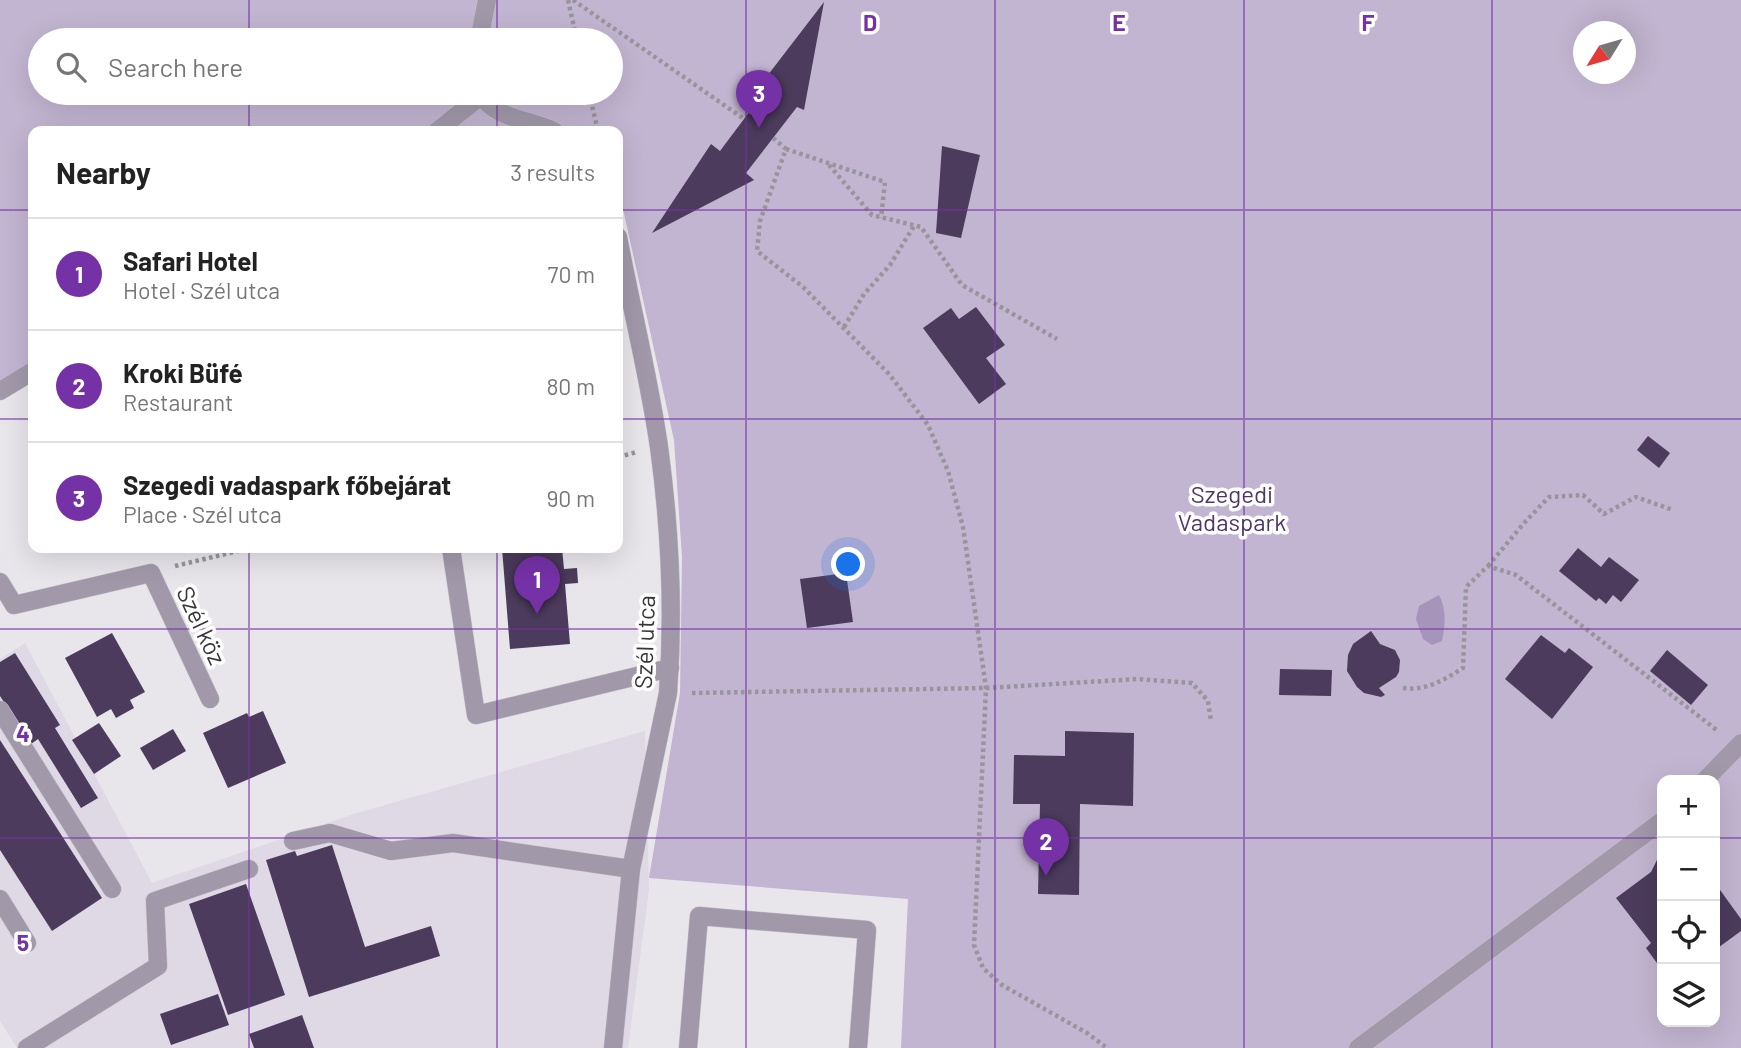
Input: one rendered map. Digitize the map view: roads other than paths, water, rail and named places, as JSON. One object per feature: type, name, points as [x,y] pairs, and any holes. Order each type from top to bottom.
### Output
[{"type":"street","points":[[481,28],[487,0]]},
{"type":"street","points":[[443,126],[467,105]]},
{"type":"street","points":[[490,105],[509,116],[539,126]]},
{"type":"street","name":"Szél utca","points":[[614,1048],[631,869],[668,693],[670,668],[670,557],[659,446],[623,262]]},
{"type":"street","points":[[0,391],[28,374]]},
{"type":"street","points":[[452,553],[476,715],[670,668]]},
{"type":"street","name":"Szél köz","points":[[0,582],[14,605],[151,573],[210,699]]},
{"type":"street","points":[[0,710],[112,889]]},
{"type":"street","points":[[1710,775],[1740,744]]},
{"type":"street","points":[[1358,1048],[1657,825]]},
{"type":"street","points":[[293,841],[330,833],[391,851],[453,842],[631,869]]},
{"type":"street","points":[[27,1048],[158,966],[155,901],[249,869]]},
{"type":"street","points":[[0,899],[27,943]]},
{"type":"street","points":[[688,1048],[699,916],[867,930],[858,1048]]},
{"type":"place","name":"Szegedi vadaspark főbejárat","points":[[759,128]]},
{"type":"place","name":"Safari Hotel","points":[[537,614]]},
{"type":"place","name":"Kroki Büfé","points":[[1046,876]]},
{"type":"park label","name":"Szegedi Vadaspark","points":[[1232,507]]}]
